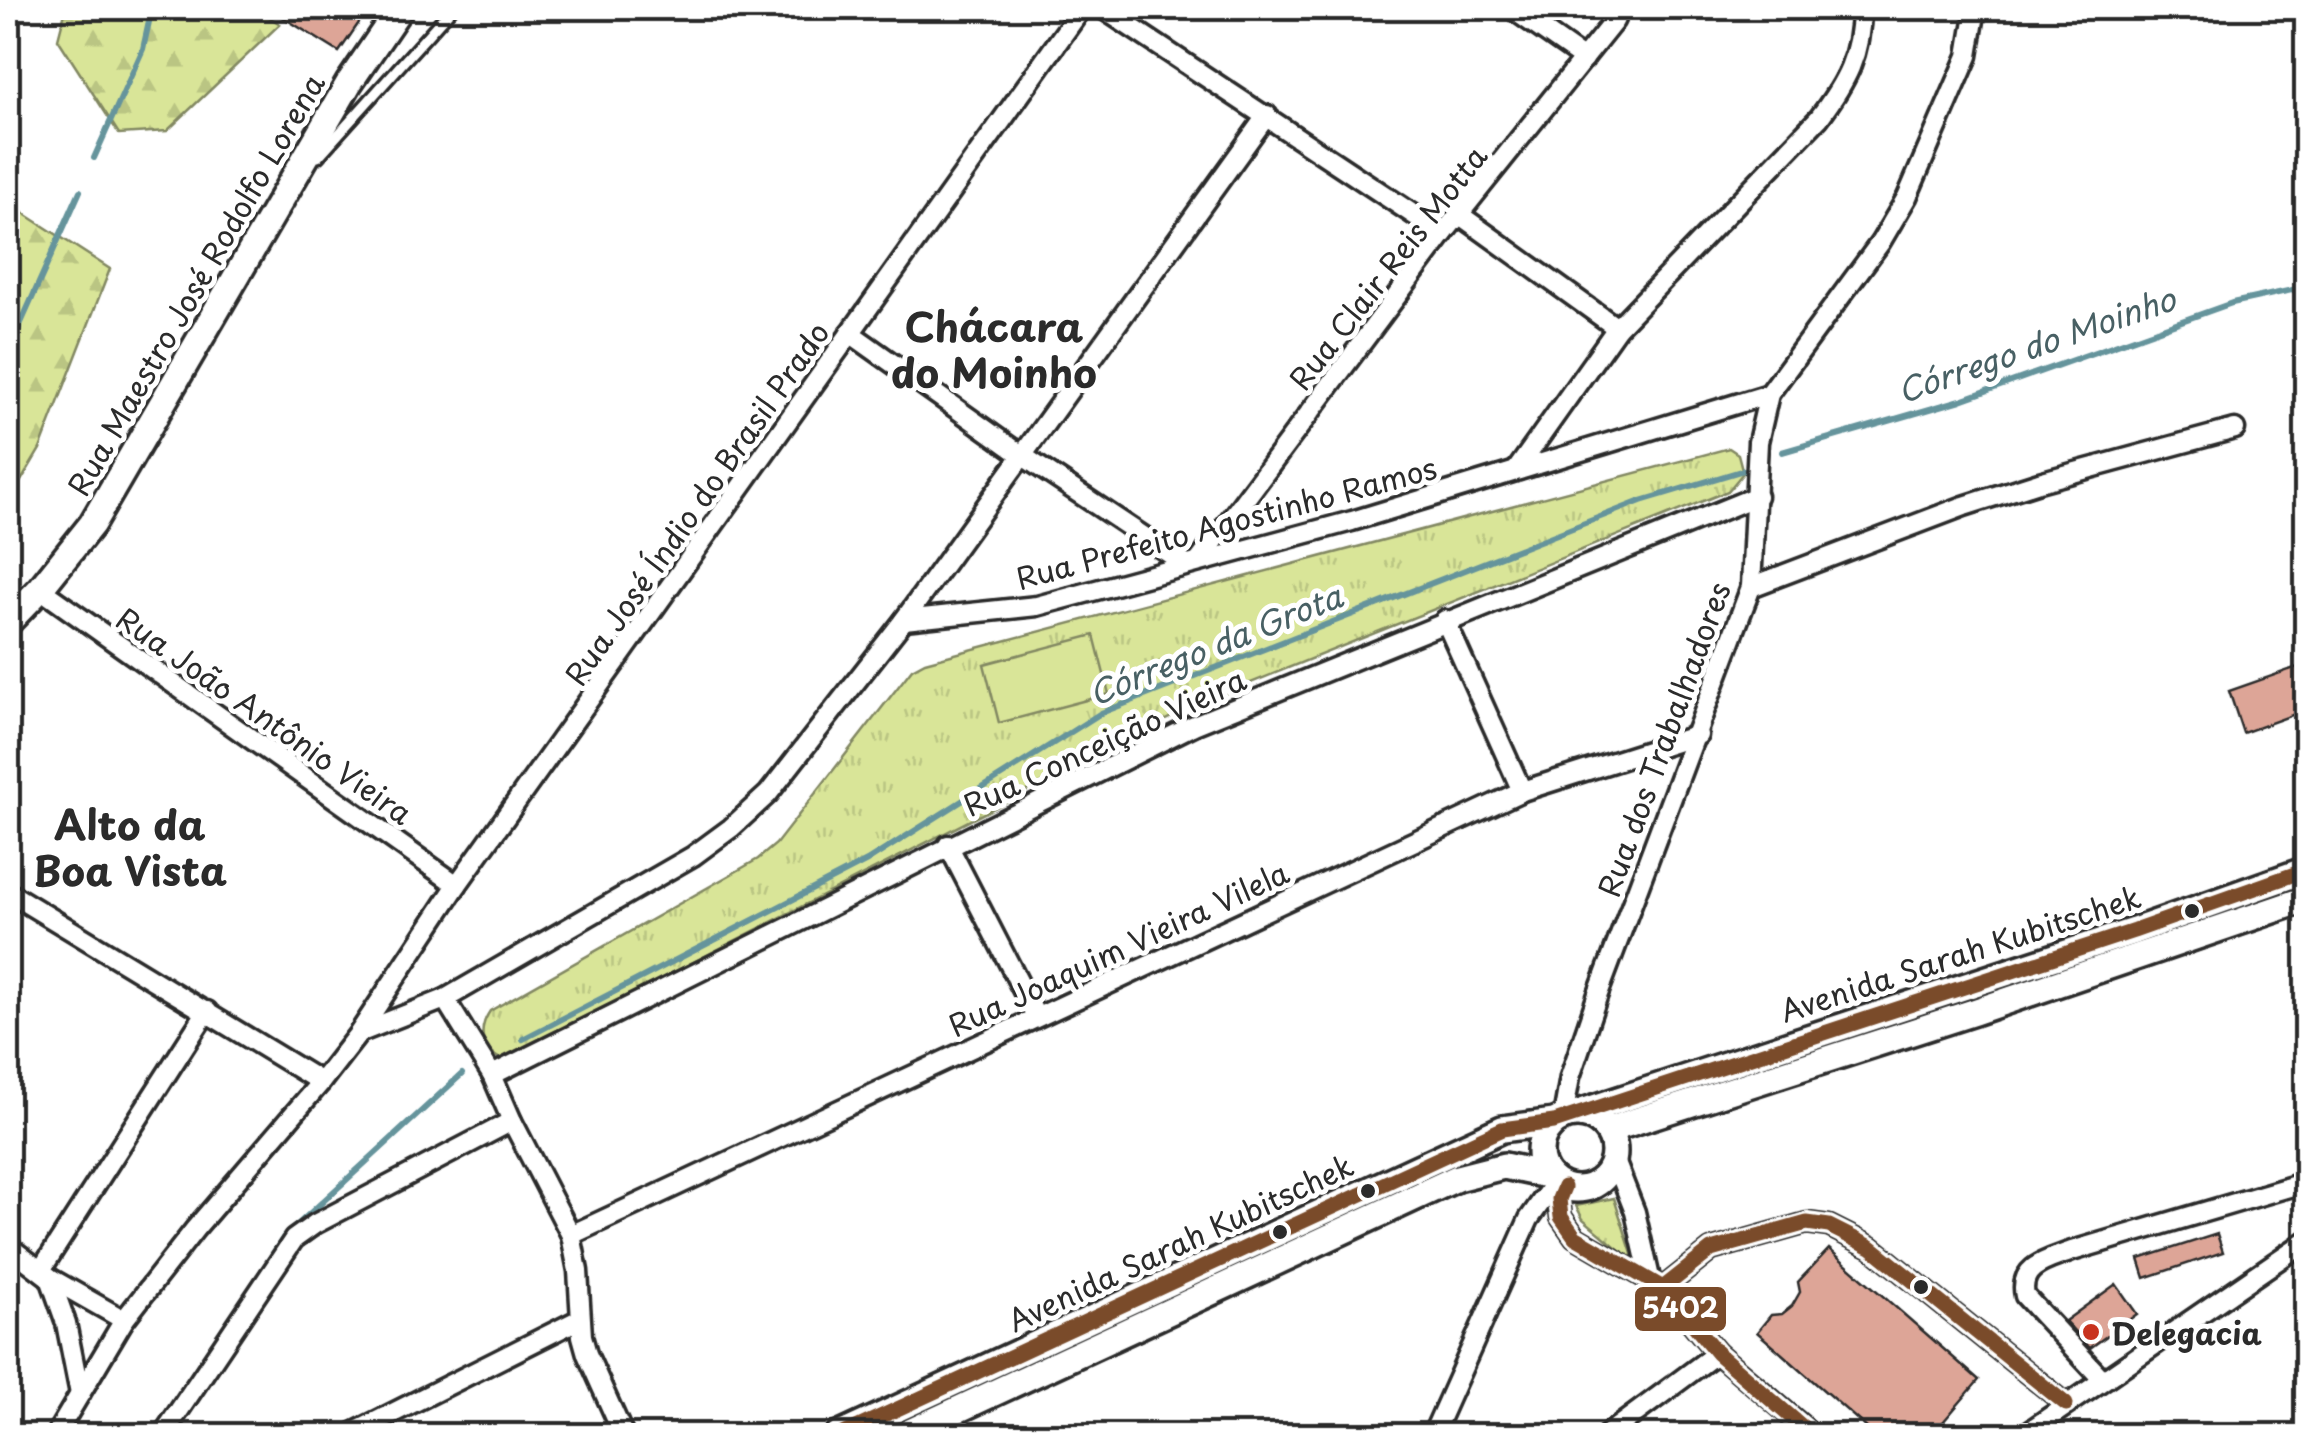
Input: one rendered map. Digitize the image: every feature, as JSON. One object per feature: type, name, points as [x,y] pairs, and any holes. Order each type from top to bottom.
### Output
[{"type":"main road","name":"Rua Maestro José Rodolfo Lorena","points":[[8,622],[40,590],[92,524],[350,83],[400,8]]},
{"type":"main road","name":"Avenida Sarah Kubitschek","points":[[838,1436],[1502,1129],[1564,1118],[1974,1012],[2306,870]]},
{"type":"main road","name":"Avenida Sarah Kubitschek","points":[[1608,1130],[1738,1073],[1966,987],[2306,899]]},
{"type":"main road","points":[[1966,987],[1974,1012]]},
{"type":"main road","points":[[1564,1118],[1594,1118],[1608,1130],[1614,1158],[1608,1173],[1595,1184],[1580,1189],[1555,1182],[1541,1162],[1544,1133],[1564,1118]]},
{"type":"main road","name":"Avenida Sarah Kubitschek","points":[[901,1436],[1457,1178],[1504,1166],[1555,1182]]},
{"type":"street","name":"Rua José Índio do Brasil Prado","points":[[358,1033],[457,885],[1082,8]]},
{"type":"street","points":[[1102,8],[1444,234]]},
{"type":"street","points":[[1511,8],[1584,59]]},
{"type":"street","name":"Rua Clair Reis Motta","points":[[1192,563],[1444,234],[1614,21],[1620,8]]},
{"type":"street","points":[[1518,468],[1617,328],[1819,118],[1846,82],[1856,52],[1861,8]]},
{"type":"street","name":"Rua dos Trabalhadores","points":[[1564,1118],[1570,1078],[1593,1009],[1751,587],[1758,442],[1769,394],[1880,243],[1907,197],[1968,56],[1976,8]]},
{"type":"street","points":[[55,1436],[124,1320],[194,1229],[321,1082],[358,1033],[445,998],[692,856],[732,828],[768,794],[904,620],[1268,115]]},
{"type":"street","points":[[1460,215],[1617,328]]},
{"type":"street","points":[[850,334],[1022,456],[1192,563]]},
{"type":"street","name":"Rua Prefeito Agostinho Ramos","points":[[904,620],[1037,606],[1352,520],[1769,394]]},
{"type":"street","points":[[1751,587],[1964,506],[2234,428]]},
{"type":"street","name":"Rua Conceição Vieira","points":[[492,1075],[1194,725],[1758,496]]},
{"type":"street","name":"Rua João Antônio Vieira","points":[[40,590],[457,885]]},
{"type":"street","points":[[1445,620],[1522,790]]},
{"type":"street","name":"Rua Joaquim Vieira Vilela","points":[[571,1235],[1522,790],[1698,734]]},
{"type":"street","points":[[948,845],[1036,1016]]},
{"type":"street","points":[[8,892],[321,1082]]},
{"type":"street","points":[[445,998],[492,1075],[571,1235],[587,1354],[624,1436]]},
{"type":"street","points":[[45,1274],[207,1012]]},
{"type":"street","points":[[162,1436],[294,1239],[314,1224],[512,1120]]},
{"type":"street","points":[[1614,1158],[1656,1283]]},
{"type":"street","points":[[1555,1182],[1569,1230],[1656,1283],[1717,1353],[1814,1436]]},
{"type":"street","points":[[1432,1436],[1529,1220],[1555,1182]]},
{"type":"street","points":[[2102,1378],[2025,1296],[2025,1278],[2035,1265],[2306,1182]]},
{"type":"street","points":[[1656,1283],[1711,1250],[1807,1224],[1829,1226],[1870,1247],[2066,1404]]},
{"type":"street","points":[[2022,1436],[2306,1241]]},
{"type":"street","points":[[8,1246],[45,1274],[124,1320]]},
{"type":"street","points":[[45,1274],[66,1323],[80,1394]]},
{"type":"street","points":[[347,1436],[580,1319]]},
{"type":"street","points":[[1605,1436],[1717,1353]]},
{"type":"lane","points":[[292,185],[452,8]]},
{"type":"green space","points":[[66,8],[255,8],[280,24],[167,131],[119,134],[58,39]]},
{"type":"green space","points":[[8,203],[110,269],[40,449],[8,503]]},
{"type":"green space","points":[[1729,448],[1738,454],[1743,473],[1728,491],[1191,707],[502,1060],[486,1045],[483,1025],[490,1011],[758,859],[776,844],[912,669],[925,662]]},
{"type":"green space","points":[[1094,635],[1109,694],[999,723],[984,664]]},
{"type":"green space","points":[[1614,1198],[1635,1263],[1583,1219],[1576,1206]]},
{"type":"building","points":[[268,8],[369,8],[339,52]]},
{"type":"building","points":[[2306,664],[2306,710],[2243,733],[2229,691]]},
{"type":"building","points":[[2217,1234],[2223,1252],[2145,1278],[2139,1259]]},
{"type":"building","points":[[1829,1249],[1979,1380],[1931,1436],[1876,1436],[1757,1332],[1771,1315],[1782,1314],[1792,1306],[1800,1292],[1798,1282]]},
{"type":"building","points":[[2116,1284],[2137,1314],[2090,1348],[2065,1321]]},
{"type":"waterway","points":[[94,158],[143,49],[152,8]]},
{"type":"waterway","points":[[8,352],[80,191]]},
{"type":"waterway","name":"Córrego do Moinho","points":[[1782,452],[1961,400],[2232,303],[2306,287]]},
{"type":"waterway","name":"Córrego da Grota","points":[[523,1039],[867,861],[1101,713],[1641,501],[1744,470]]},
{"type":"waterway","points":[[253,1285],[283,1238],[462,1074]]},
{"type":"transit line","name":"5402","points":[[839,1436],[1502,1129],[1554,1122],[2134,931],[2306,870]]},
{"type":"transit line","name":"5402","points":[[1564,1187],[1559,1199],[1561,1217],[1575,1237],[1663,1288],[1717,1353],[1813,1436]]},
{"type":"transit line","name":"5402","points":[[1663,1288],[1711,1250],[1807,1223],[1829,1226],[1871,1247],[2066,1404]]},
{"type":"place","name":"Delegacia","points":[[2091,1332]]},
{"type":"district","name":"Chácara do Moinho","points":[[994,348]]},
{"type":"district","name":"Alto da Boa Vista","points":[[130,846]]}]
